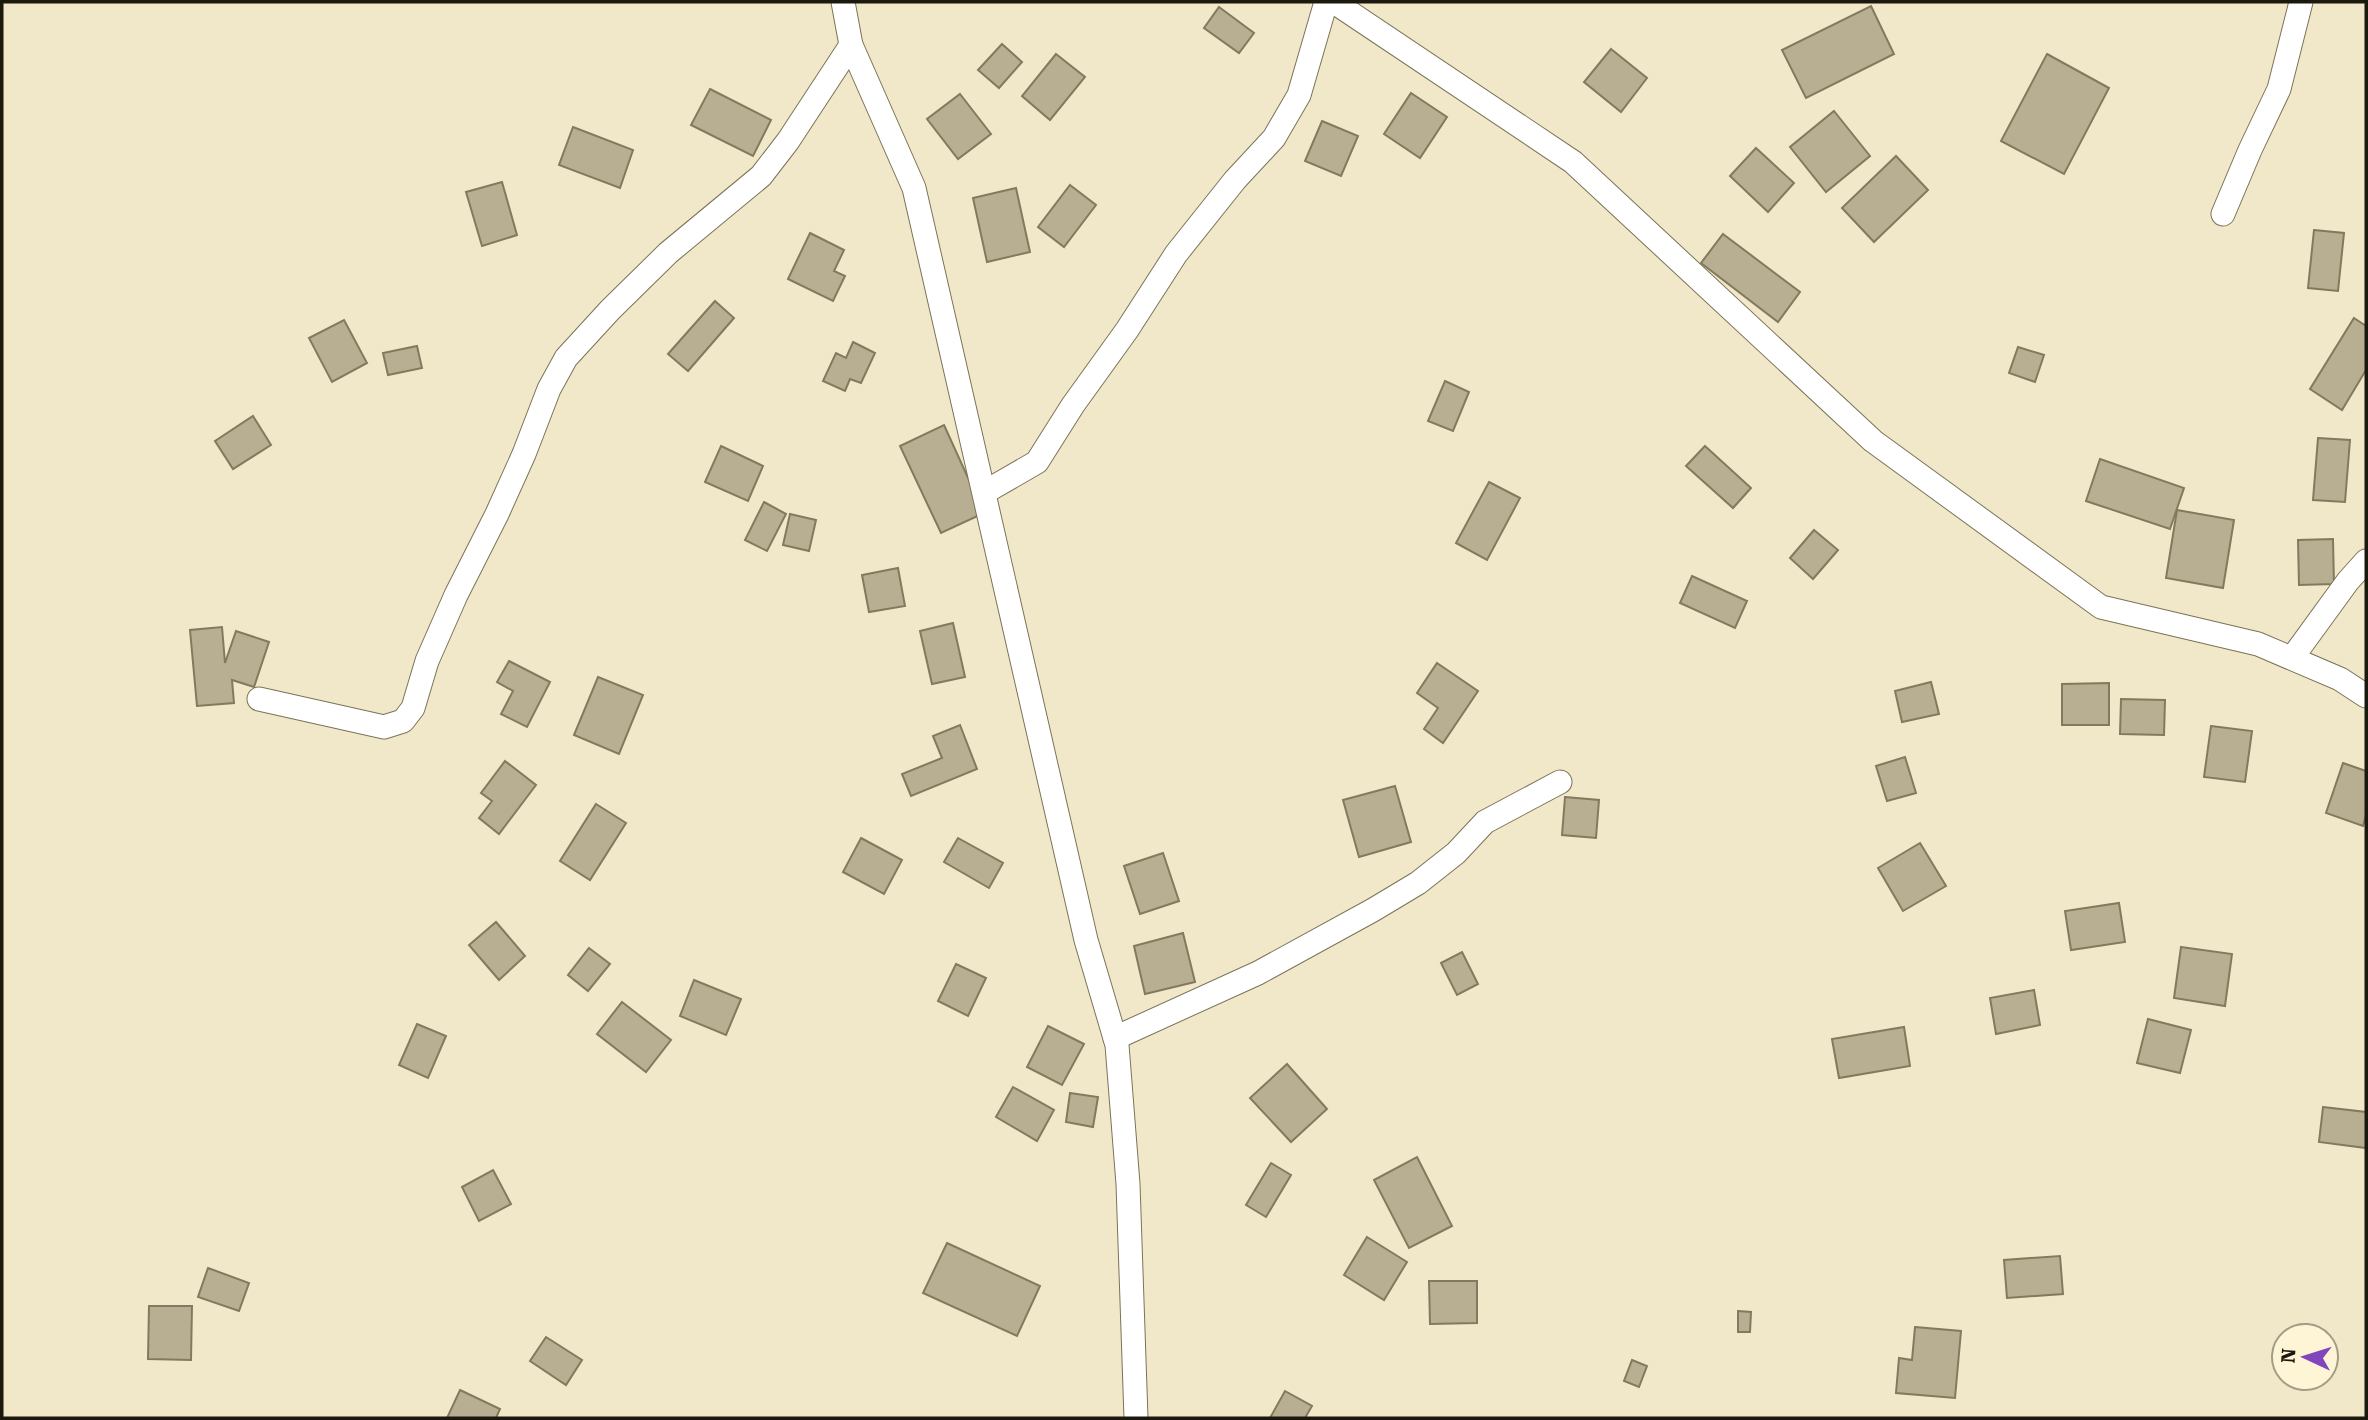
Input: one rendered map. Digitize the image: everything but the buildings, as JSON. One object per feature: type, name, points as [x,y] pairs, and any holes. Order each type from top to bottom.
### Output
[{"type":"street","points":[[843,2],[852,45],[914,188],[1086,940],[1115,1038],[1128,1184],[1136,1418]]},
{"type":"street","points":[[985,492],[1037,463],[1073,405],[1127,330],[1176,254],[1235,180],[1274,138],[1299,95],[1326,2]]},
{"type":"street","points":[[2223,214],[2279,89],[2301,2]]},
{"type":"street","points":[[1352,5],[1573,162],[1872,441],[2101,607],[2258,644],[2340,679],[2366,696]]},
{"type":"street","points":[[258,699],[384,727],[403,721],[413,708],[427,661],[524,454],[549,389],[566,358],[668,253],[761,176],[852,45]]},
{"type":"street","points":[[2292,658],[2348,581],[2366,561]]},
{"type":"street","points":[[1115,1038],[1258,973],[1373,910],[1418,883],[1456,853],[1485,822],[1560,782]]}]
